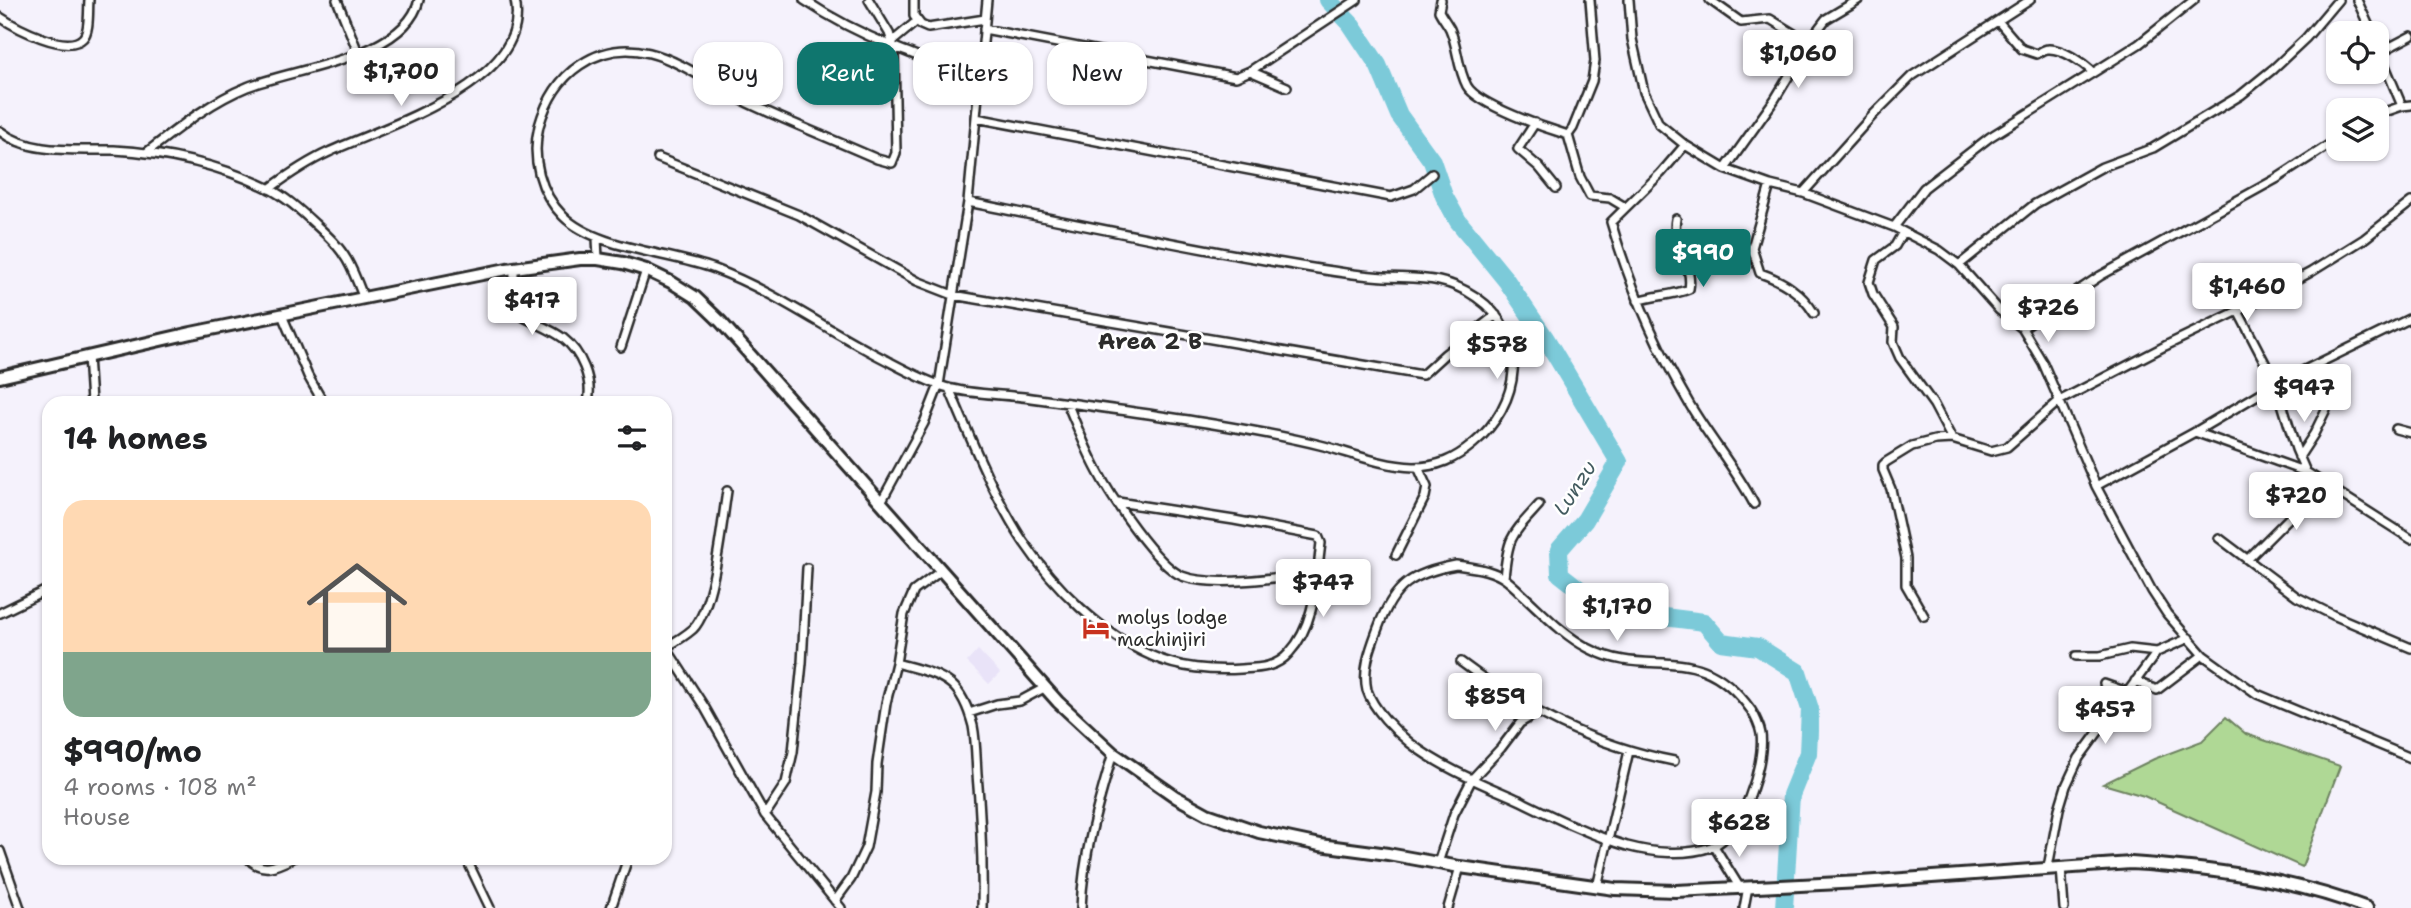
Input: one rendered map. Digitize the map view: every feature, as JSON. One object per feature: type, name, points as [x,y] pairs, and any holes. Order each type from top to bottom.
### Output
[{"type":"main road","points":[[0,377],[88,356],[513,268],[598,259],[646,270],[695,297],[721,322],[1085,728],[1113,753],[1176,797],[1208,814],[1259,832],[1320,845],[1597,887],[1664,891],[2131,863],[2194,868],[2301,887],[2367,908]]},
{"type":"street","points":[[0,18],[33,35],[66,43],[77,42],[84,38],[87,32],[89,0]]},
{"type":"street","points":[[337,0],[358,52]]},
{"type":"street","points":[[147,152],[211,106],[247,87],[358,52],[394,34],[410,20],[417,10],[419,0]]},
{"type":"street","points":[[269,189],[312,160],[406,121],[466,87],[502,54],[512,41],[516,30],[515,0]]},
{"type":"street","points":[[804,0],[822,12],[889,42]]},
{"type":"street","points":[[869,0],[892,42]]},
{"type":"street","points":[[914,0],[913,10],[917,21],[928,28],[985,19]]},
{"type":"street","points":[[983,42],[987,0]]},
{"type":"street","points":[[984,29],[1211,74],[1236,76],[1250,71],[1357,0]]},
{"type":"street","points":[[1441,0],[1438,11],[1451,32],[1457,61],[1467,87],[1474,95],[1568,135]]},
{"type":"street","points":[[1590,0],[1595,61],[1592,82],[1568,135],[1580,177],[1590,196],[1610,198],[1625,207]]},
{"type":"street","points":[[1629,0],[1632,39],[1648,104],[1658,124],[1685,145],[1725,169],[1803,193],[1894,227],[1939,250],[1959,265],[1999,310],[2022,328],[2043,363],[2096,486],[2152,591],[2167,614],[2203,655],[2257,694],[2411,758]]},
{"type":"street","points":[[1710,0],[1741,22],[1770,19],[1809,43]]},
{"type":"street","points":[[1725,169],[1776,99],[1826,19],[1858,0]]},
{"type":"street","points":[[1803,193],[1912,76],[2030,0]]},
{"type":"street","points":[[1894,227],[1924,188],[1990,136],[2139,44],[2194,0]]},
{"type":"street","points":[[1959,265],[2035,204],[2102,167],[2153,148],[2241,95],[2306,38],[2338,0]]},
{"type":"street","points":[[2357,0],[2367,21]]},
{"type":"street","points":[[895,42],[917,21]]},
{"type":"street","points":[[1998,21],[2022,49],[2037,54],[2048,49],[2055,51],[2080,60],[2093,72]]},
{"type":"street","points":[[2389,47],[2411,36]]},
{"type":"street","points":[[895,105],[897,153],[892,163],[759,108],[667,58],[647,51],[628,49],[609,52],[590,59],[573,70],[558,85],[539,126],[535,148],[538,172],[547,195],[559,213],[577,228],[597,239],[694,262],[740,279],[780,299],[867,351],[949,388],[1067,402],[1230,427],[1305,442],[1388,465],[1418,467],[1435,465],[1457,457],[1481,438],[1508,399],[1514,354],[1509,334],[1496,315],[1475,296],[1435,278],[1374,276],[1268,260],[1157,241],[968,202]]},
{"type":"street","points":[[1250,71],[1287,87]]},
{"type":"street","points":[[2389,74],[2402,106]]},
{"type":"street","points":[[881,502],[924,423],[939,385],[968,202],[977,105]]},
{"type":"street","points":[[2389,110],[2411,105]]},
{"type":"street","points":[[976,118],[1391,197],[1414,189],[1432,174]]},
{"type":"street","points":[[1535,123],[1518,149],[1539,167],[1556,188]]},
{"type":"street","points":[[0,131],[11,139],[29,145],[147,152],[190,160],[269,189],[303,214],[335,243],[347,260],[364,299]]},
{"type":"street","points":[[1685,145],[1611,222],[1638,301],[1665,360],[1691,407],[1744,484],[1754,505]]},
{"type":"street","points":[[2022,328],[2100,276],[2276,179],[2326,147]]},
{"type":"street","points":[[658,158],[799,215],[906,275],[953,295],[1422,375],[1496,315]]},
{"type":"street","points":[[1770,185],[1752,248],[1760,273],[1794,289],[1807,301],[1814,313]]},
{"type":"street","points":[[1924,617],[1906,585],[1906,558],[1883,465],[1923,442],[1952,439],[1991,451],[2001,450],[2059,401],[2238,312],[2339,256],[2410,203]]},
{"type":"street","points":[[1638,301],[1651,297],[1670,297],[1689,289],[1691,278],[1673,233],[1676,219]]},
{"type":"street","points":[[1903,232],[1895,246],[1876,260],[1870,282],[1873,294],[1894,327],[1893,342],[1906,370],[1934,405],[1952,439]]},
{"type":"street","points":[[597,239],[598,259]]},
{"type":"street","points":[[513,268],[515,302],[520,312],[524,317],[564,339],[573,349],[586,371],[588,396]]},
{"type":"street","points":[[621,347],[646,270]]},
{"type":"street","points":[[2238,312],[2276,384],[2306,472]]},
{"type":"street","points":[[282,315],[320,396]]},
{"type":"street","points":[[2096,486],[2276,384],[2411,318]]},
{"type":"street","points":[[88,356],[91,396]]},
{"type":"street","points":[[949,388],[976,449],[1023,541],[1085,611],[1120,639],[1153,657],[1189,666],[1227,670],[1270,667],[1287,656],[1304,631],[1314,599],[1321,543],[1318,537],[1271,526],[1118,502]]},
{"type":"street","points":[[1067,402],[1097,472],[1153,551],[1172,570],[1197,579],[1224,580],[1317,572]]},
{"type":"street","points":[[2299,457],[2314,434],[2329,402]]},
{"type":"street","points":[[2396,429],[2411,433]]},
{"type":"street","points":[[2195,432],[2306,472],[2411,539]]},
{"type":"street","points":[[1396,555],[1425,496],[1427,487],[1418,467]]},
{"type":"street","points":[[2248,559],[2323,484]]},
{"type":"street","points":[[672,642],[694,628],[701,617],[714,569],[727,491]]},
{"type":"street","points":[[1504,578],[1507,548],[1514,531],[1539,505]]},
{"type":"street","points":[[2218,538],[2297,597],[2411,648]]},
{"type":"street","points":[[1455,565],[1475,568],[1504,578],[1565,633],[1589,649],[1618,658],[1684,663],[1709,670],[1730,686],[1752,711],[1761,733],[1761,752],[1741,817],[1713,846],[1667,853],[1646,851],[1608,840],[1472,779],[1410,743],[1383,715],[1368,692],[1365,680],[1379,624],[1393,597],[1406,582],[1434,569],[1455,565]]},
{"type":"street","points":[[765,815],[786,783],[793,752],[802,663],[807,568]]},
{"type":"street","points":[[835,901],[851,879],[866,847],[876,792],[877,764],[886,704],[904,614],[914,592],[942,570]]},
{"type":"street","points":[[0,613],[42,592]]},
{"type":"street","points":[[2076,656],[2099,656],[2130,649],[2157,652],[2189,639]]},
{"type":"street","points":[[2048,867],[2056,819],[2071,773],[2157,652]]},
{"type":"street","points":[[2135,681],[2157,690],[2203,655]]},
{"type":"street","points":[[672,658],[705,708],[765,815],[841,908]]},
{"type":"street","points":[[1461,662],[1507,696],[1537,713],[1629,751],[1674,761]]},
{"type":"street","points":[[896,663],[950,683],[960,694],[969,713],[973,728],[979,805],[982,908]]},
{"type":"street","points":[[2104,684],[2127,692]]},
{"type":"street","points":[[969,713],[997,704],[1020,701],[1046,687]]},
{"type":"street","points":[[1438,863],[1454,814],[1472,779],[1520,723],[1537,713]]},
{"type":"street","points":[[1597,887],[1629,751]]},
{"type":"street","points":[[1081,908],[1082,873],[1113,753]]},
{"type":"street","points":[[1713,846],[1744,887],[1744,908]]},
{"type":"street","points":[[0,851],[20,908]]},
{"type":"street","points":[[258,865],[271,868],[278,865]]},
{"type":"street","points":[[469,865],[490,908]]},
{"type":"street","points":[[611,908],[626,865]]},
{"type":"street","points":[[1448,908],[1460,867]]},
{"type":"street","points":[[2061,867],[2064,908]]},
{"type":"shaded area","points":[[978,650],[1000,673],[989,684],[967,662]]},
{"type":"green space","points":[[2226,717],[2246,734],[2340,766],[2302,867],[2144,796],[2103,784],[2154,759],[2202,741]]},
{"type":"waterway","name":"Lunzu","points":[[1328,0],[1350,23],[1378,65],[1399,115],[1432,161],[1444,196],[1458,221],[1506,280],[1546,339],[1619,462],[1585,520],[1559,550],[1560,574],[1587,595],[1632,613],[1704,622],[1721,642],[1758,647],[1798,672],[1810,709],[1808,753],[1791,795],[1784,908]]},
{"type":"place","name":"molys lodge machinjiri","points":[[1096,628]]},
{"type":"district","name":"Area 2 B","points":[[1150,341]]}]
